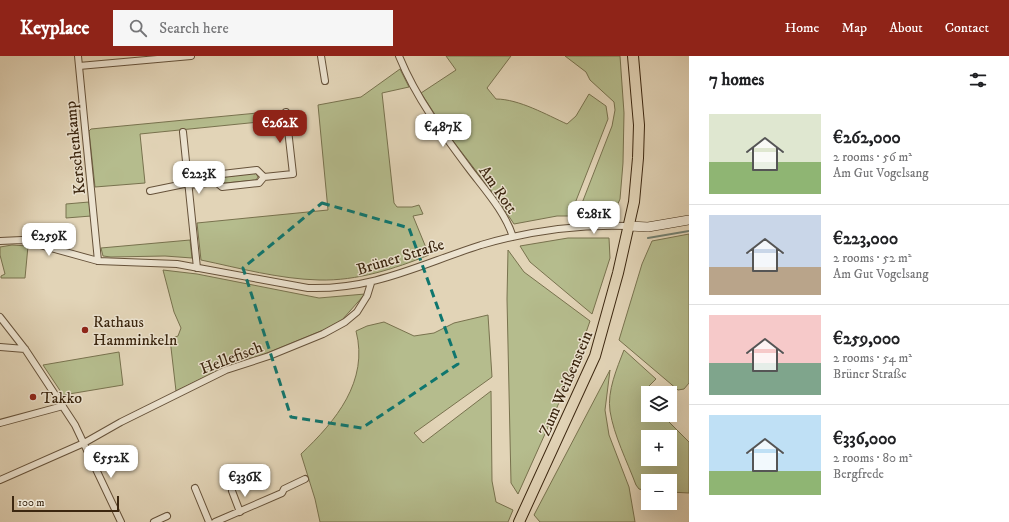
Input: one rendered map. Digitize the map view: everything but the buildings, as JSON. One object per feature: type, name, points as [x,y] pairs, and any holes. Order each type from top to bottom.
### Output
[{"type":"main road","name":"Zum Weißenstein","points":[[519,522],[595,356],[629,226],[634,202],[639,142],[633,56]]},
{"type":"main road","name":"Brüner Straße","points":[[629,226],[648,227],[689,220]]},
{"type":"street","name":"Kerschenkamp","points":[[78,56],[98,261]]},
{"type":"street","points":[[80,66],[191,56]]},
{"type":"street","points":[[321,56],[325,81]]},
{"type":"street","name":"Am Rott","points":[[399,56],[425,109],[489,195],[508,224],[513,237]]},
{"type":"street","points":[[150,191],[189,184],[216,182],[222,187],[259,183],[264,177],[293,174],[286,112]]},
{"type":"street","points":[[183,132],[197,268]]},
{"type":"street","points":[[216,182],[222,174],[257,170],[264,177]]},
{"type":"street","name":"Brüner Straße","points":[[0,241],[22,240],[98,261],[176,264],[308,288],[327,288],[371,282],[402,274],[481,245],[513,237],[559,228],[610,225],[629,226]]},
{"type":"street","name":"Hellefisch","points":[[0,480],[84,443],[121,422],[226,370],[269,356],[323,334],[346,322],[357,312],[367,296],[371,282]]},
{"type":"street","points":[[0,317],[25,349],[63,406],[84,443],[121,522]]},
{"type":"street","points":[[0,347],[25,349]]},
{"type":"street","points":[[0,423],[63,406]]},
{"type":"street","points":[[215,522],[282,493],[284,489],[306,479]]},
{"type":"street","points":[[195,488],[209,522]]},
{"type":"street","points":[[232,490],[240,512]]},
{"type":"street","points":[[154,522],[167,516]]},
{"type":"highlighted area","points":[[322,203],[409,228],[458,364],[362,428],[291,417],[243,268]]},
{"type":"green space","points":[[446,56],[511,56],[487,88],[496,99],[523,105],[567,124],[576,116],[589,94],[606,106],[608,119],[570,216],[557,216],[514,224],[496,197],[447,133],[421,93],[456,70]]},
{"type":"green space","points":[[565,56],[620,56],[624,113],[623,163],[620,199],[617,206],[608,214],[577,216],[612,126],[615,110],[614,102],[590,80],[586,72]]},
{"type":"green space","points":[[400,69],[409,87],[382,93],[394,203],[397,207],[412,207],[419,205],[423,214],[413,216],[429,255],[375,273],[333,280],[289,278],[201,260],[197,223],[328,210],[318,105],[361,97]]},
{"type":"green space","points":[[268,112],[269,121],[140,134],[145,183],[95,187],[89,131],[91,129]]},
{"type":"green space","points":[[256,173],[258,177],[256,180],[225,183],[221,180],[223,177]]},
{"type":"green space","points":[[89,202],[91,216],[66,218],[66,204]]},
{"type":"green space","points":[[689,234],[689,383],[684,389],[678,390],[677,386],[673,386],[619,340],[642,264],[652,241]]},
{"type":"green space","points":[[568,238],[609,238],[610,258],[592,314],[530,262],[520,246]]},
{"type":"green space","points":[[190,240],[192,258],[165,256],[111,257],[103,256],[101,248]]},
{"type":"green space","points":[[12,245],[28,246],[25,278],[1,278],[1,276],[5,274],[0,255],[0,247]]},
{"type":"green space","points":[[508,250],[524,272],[590,321],[571,376],[518,494],[511,483],[507,299]]},
{"type":"green space","points":[[163,270],[197,274],[319,298],[365,294],[342,320],[326,329],[248,361],[218,371],[176,391],[170,339],[178,336],[181,328],[174,312]]},
{"type":"green space","points":[[488,315],[492,377],[414,433],[423,443],[491,391],[492,481],[496,502],[513,510],[508,522],[320,522],[315,499],[301,454],[337,414],[354,383],[358,367],[359,349],[356,331],[367,326],[384,322],[414,336],[434,333],[454,323]]},
{"type":"green space","points":[[624,350],[656,379],[649,386],[641,386],[641,422],[669,422],[677,430],[689,442],[689,493],[677,492],[677,474],[641,474],[641,489],[636,485],[618,439],[610,411],[609,403],[611,388]]},
{"type":"green space","points":[[119,352],[123,385],[63,395],[43,365]]},
{"type":"green space","points":[[610,370],[605,410],[609,435],[629,487],[635,522],[540,522],[534,515]]},
{"type":"waterway","points":[[648,238],[689,231]]},
{"type":"place","name":"Rathaus Hamminkeln","points":[[85,330]]},
{"type":"place","name":"Takko","points":[[33,397]]}]
